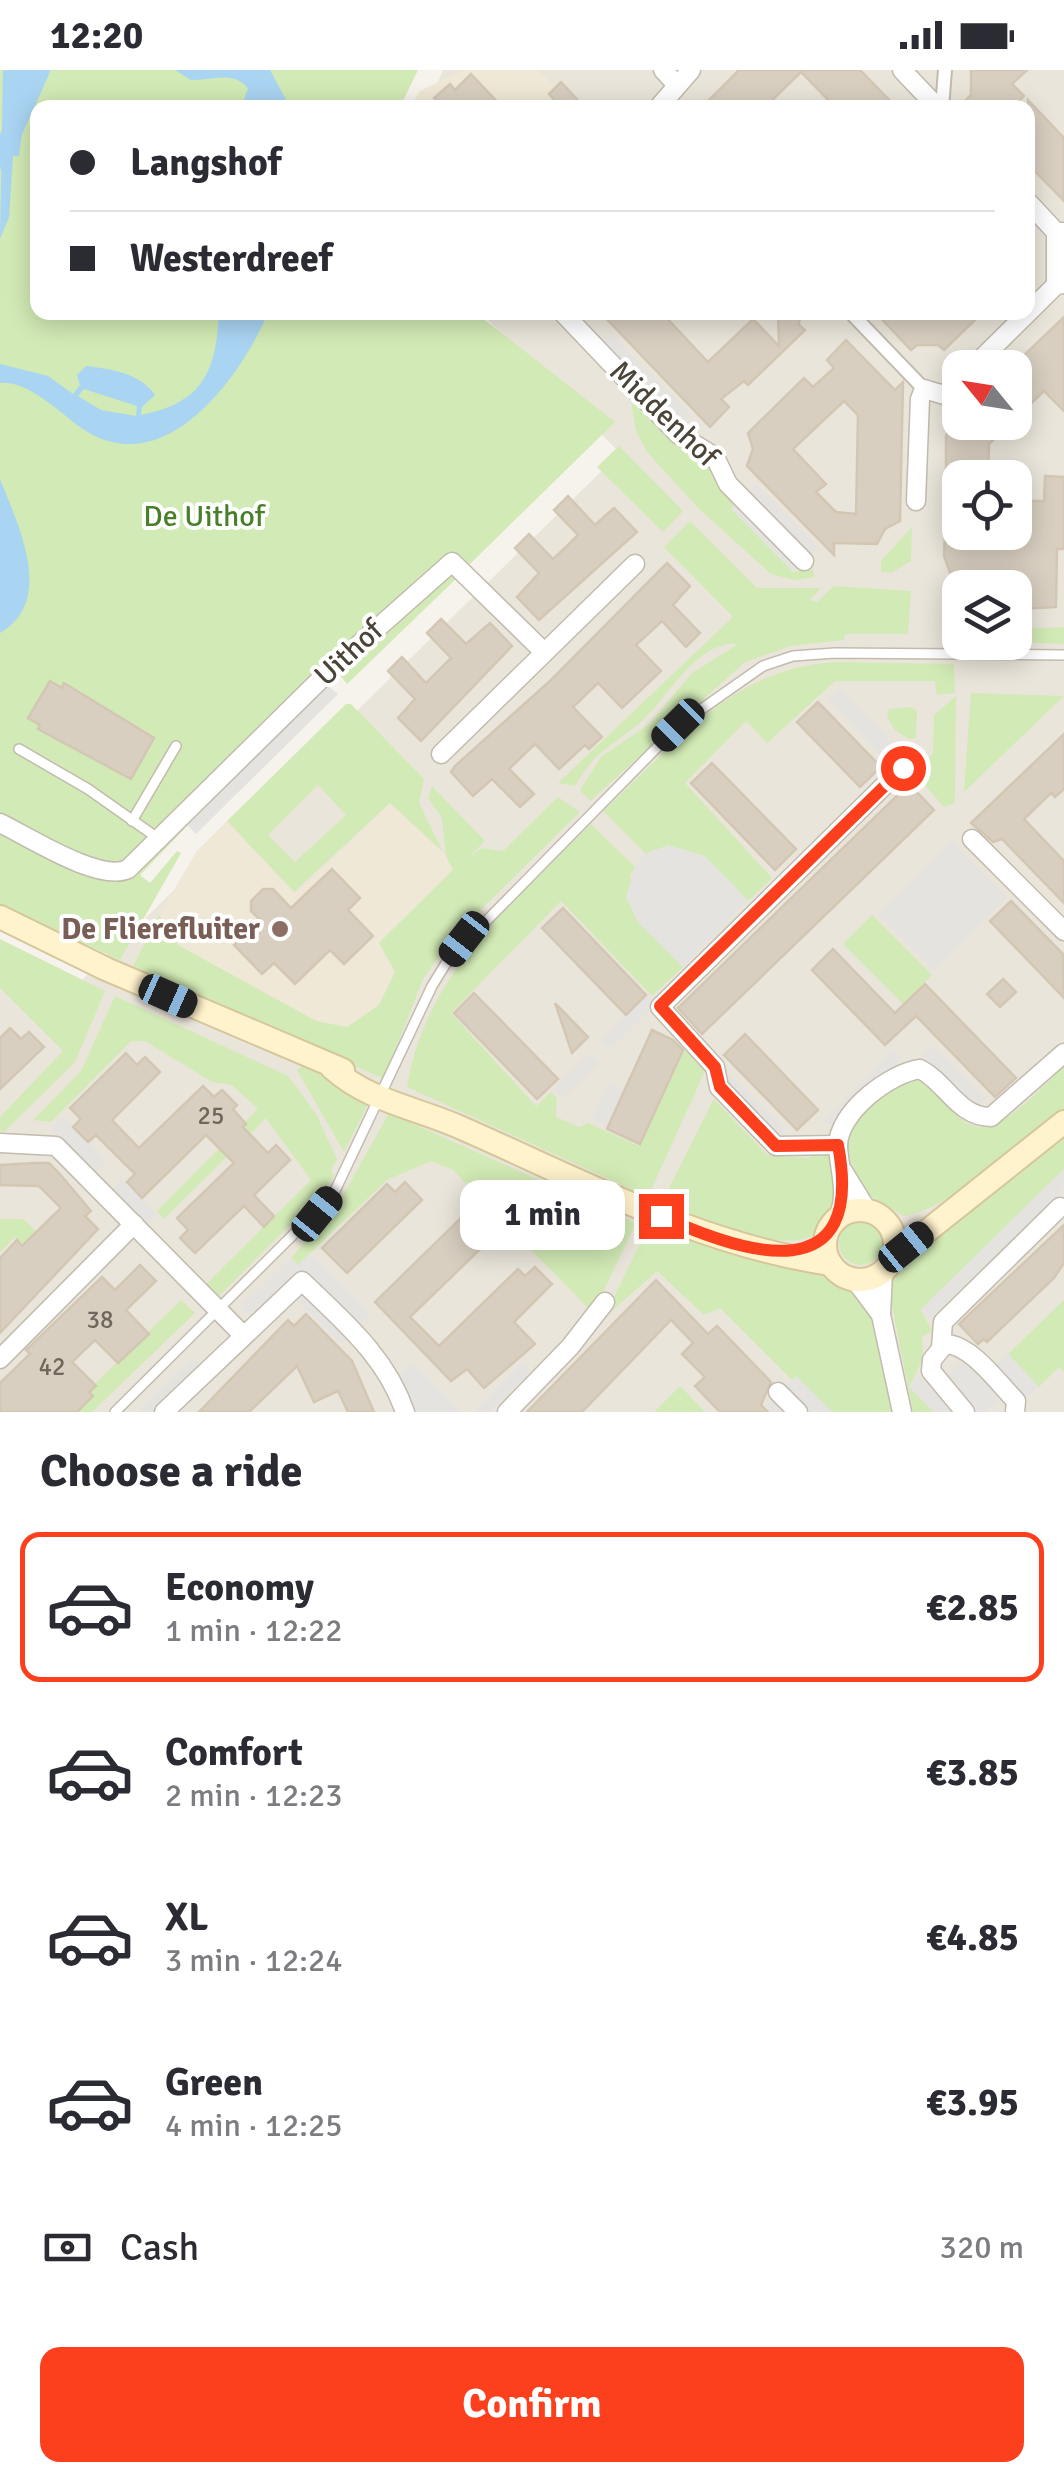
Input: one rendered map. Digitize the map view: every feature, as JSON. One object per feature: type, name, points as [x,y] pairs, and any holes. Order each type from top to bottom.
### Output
[{"type":"main road","points":[[2,920],[106,970],[332,1068],[353,1070],[383,1091],[425,1102],[452,1124],[698,1234],[830,1264],[855,1280],[883,1272],[894,1239]]},
{"type":"main road","points":[[784,1255],[832,1225],[868,1210],[906,1247],[1064,1122]]},
{"type":"main road","points":[[830,1264],[832,1225]]},
{"type":"street","points":[[663,70],[676,84]]},
{"type":"street","points":[[664,100],[691,70]]},
{"type":"street","points":[[902,70],[932,100]]},
{"type":"street","points":[[941,100],[945,70]]},
{"type":"street","points":[[1035,209],[1060,232],[1060,284],[1035,308]]},
{"type":"street","name":"Middenhof","points":[[570,320],[678,434],[715,457],[728,484],[804,562]]},
{"type":"street","points":[[858,320],[924,389],[942,394]]},
{"type":"street","points":[[991,350],[1022,320]]},
{"type":"street","points":[[916,501],[919,411],[924,389]]},
{"type":"street","points":[[919,411],[928,410],[942,397]]},
{"type":"street","points":[[441,754],[635,564]]},
{"type":"street","name":"Uithof","points":[[0,823],[114,874],[128,869],[328,672],[445,565],[460,567],[544,652]]},
{"type":"street","points":[[838,1145],[776,1146],[720,1087],[715,1067],[660,1006],[903,768]]},
{"type":"street","points":[[972,839],[1064,930]]},
{"type":"street","points":[[832,1225],[843,1206],[838,1145],[844,1125],[876,1088],[902,1072],[920,1070],[964,1109],[976,1117],[990,1117],[1064,1053]]},
{"type":"street","points":[[0,1142],[56,1146],[243,1335]]},
{"type":"street","points":[[843,1172],[868,1210]]},
{"type":"street","points":[[941,1348],[942,1322],[1060,1208]]},
{"type":"street","points":[[0,1359],[134,1224]]},
{"type":"street","points":[[883,1272],[881,1316],[902,1412]]},
{"type":"street","points":[[855,1280],[881,1316]]},
{"type":"street","points":[[164,1412],[302,1281],[373,1352],[395,1384],[405,1412]]},
{"type":"street","points":[[507,1412],[570,1346],[605,1302]]},
{"type":"street","points":[[965,1412],[934,1380],[932,1360],[941,1348],[952,1343],[964,1349],[1016,1401],[1015,1412]]},
{"type":"street","points":[[778,1392],[798,1412]]},
{"type":"lane","points":[[115,1412],[224,1315],[332,1195],[432,986],[464,939],[678,725],[739,678],[793,656],[835,652],[1064,655]]},
{"type":"lane","points":[[132,821],[176,746]]},
{"type":"lane","points":[[19,748],[159,840]]},
{"type":"shaded area","points":[[443,70],[1064,70],[1064,1412],[0,1412],[0,939],[73,989],[620,453],[488,320],[1035,320],[1035,100],[430,100]]},
{"type":"shaded area","points":[[463,70],[538,70],[568,100],[414,100],[420,91]]},
{"type":"shaded area","points":[[610,333],[691,415],[680,426],[600,342]]},
{"type":"shaded area","points":[[756,484],[818,547],[793,572],[731,509]]},
{"type":"shaded area","points":[[327,685],[338,694],[196,834],[186,824]]},
{"type":"shaded area","points":[[840,688],[895,747],[884,758],[828,699]]},
{"type":"shaded area","name":"De Flierefluiter","points":[[390,803],[443,852],[453,870],[379,942],[395,972],[379,1005],[347,1028],[316,1021],[178,945],[159,915],[197,851],[227,821],[294,892]]},
{"type":"shaded area","points":[[952,842],[1007,897],[934,971],[878,915]]},
{"type":"shaded area","points":[[668,845],[705,856],[748,901],[683,967],[637,921],[626,897],[635,867],[646,854]]},
{"type":"shaded area","points":[[646,995],[656,1004],[609,1050],[600,1041]]},
{"type":"shaded area","points":[[933,1046],[986,1098],[976,1107],[923,1055]]},
{"type":"shaded area","points":[[893,1050],[902,1058],[836,1126],[823,1121]]},
{"type":"shaded area","points":[[590,1053],[599,1062],[562,1098],[554,1089]]},
{"type":"shaded area","points":[[729,1074],[785,1130],[778,1138],[722,1082]]},
{"type":"shaded area","points":[[609,1082],[626,1090],[609,1126],[592,1118]]},
{"type":"shaded area","points":[[62,1116],[106,1161],[96,1172],[51,1129]]},
{"type":"shaded area","points":[[1064,1169],[1064,1185],[1055,1201],[929,1319],[920,1310]]},
{"type":"shaded area","points":[[122,1179],[157,1215],[147,1224],[112,1190]]},
{"type":"shaded area","points":[[310,1253],[371,1314],[340,1343],[282,1285],[249,1315],[240,1307],[291,1258],[298,1265]]},
{"type":"shaded area","points":[[1008,1354],[1039,1387],[1026,1398],[994,1366]]},
{"type":"shaded area","points":[[193,1358],[202,1366],[155,1412],[138,1412]]},
{"type":"shaded area","points":[[962,1361],[1000,1397],[985,1412],[973,1412],[943,1380]]},
{"type":"shaded area","points":[[522,1363],[531,1371],[490,1412],[473,1412]]},
{"type":"shaded area","points":[[413,1364],[461,1412],[411,1412],[397,1376]]},
{"type":"shaded area","points":[[917,1374],[954,1412],[934,1412],[909,1387]]},
{"type":"shaded area","points":[[796,1376],[832,1412],[772,1412],[766,1406]]},
{"type":"green space","name":"De Uithof","points":[[0,70],[418,70],[403,100],[30,100],[30,320],[485,320],[615,422],[470,564],[462,558],[349,658],[140,875],[150,883],[177,851],[181,853],[120,960],[0,906]]},
{"type":"green space","points":[[631,401],[707,460],[793,572],[813,569],[814,577],[795,580],[771,574],[699,509],[647,452],[636,431]]},
{"type":"green space","points":[[619,446],[683,511],[663,532],[597,467]]},
{"type":"green space","points":[[690,521],[757,588],[821,588],[810,600],[817,602],[834,586],[911,591],[908,634],[845,634],[844,640],[791,646],[745,662],[590,801],[580,790],[601,757],[649,724],[692,673],[738,644],[723,645],[696,661],[642,721],[598,755],[575,786],[558,783],[733,617],[664,547]]},
{"type":"green space","points":[[912,527],[911,561],[891,573],[881,572],[881,561]]},
{"type":"green space","points":[[449,572],[460,575],[347,684],[340,675]]},
{"type":"green space","points":[[1064,627],[1064,644],[1032,643],[1032,628]]},
{"type":"green space","points":[[838,662],[954,664],[955,693],[937,695],[935,681],[835,681],[767,743],[746,721],[685,783],[772,878],[748,901],[722,873],[655,849],[646,854],[603,811],[682,735],[737,693],[801,667]]},
{"type":"green space","points":[[971,693],[1064,696],[964,792]]},
{"type":"green space","points":[[956,696],[955,803],[944,807],[914,773],[933,753],[934,715]]},
{"type":"green space","points":[[346,704],[351,704],[424,779],[419,803],[443,852],[390,803],[294,892],[227,821]],"holes":[[[318,785],[346,815],[295,862],[268,835]]]},
{"type":"green space","points":[[910,707],[917,711],[916,738],[908,739],[894,729],[887,716],[889,709]]},
{"type":"green space","points":[[432,786],[485,841],[467,859],[482,848],[503,851],[558,797],[580,812],[450,940],[423,979],[384,1079],[133,966],[159,915],[178,945],[316,1021],[347,1027],[379,1005],[395,972],[379,943],[453,870],[446,856],[442,818],[428,798]]},
{"type":"green space","points":[[591,824],[635,867],[630,875],[637,921],[683,967],[652,996],[561,901],[451,1013],[536,1106],[551,1092],[557,1098],[556,1117],[579,1127],[588,1123],[639,1146],[685,1045],[708,1064],[648,1197],[407,1087],[417,1046],[453,974],[504,911]]},
{"type":"green space","points":[[872,915],[932,975],[903,1004],[843,944]]},
{"type":"green space","points":[[0,939],[105,991],[75,1062],[4,1132],[0,1131],[0,1117],[63,1051],[0,988]]},
{"type":"green space","points":[[115,996],[288,1076],[316,1114],[337,1159],[331,1170],[334,1176],[320,1195],[217,1298],[204,1286],[311,1180],[266,1118],[164,1219],[157,1211],[258,1109],[232,1085],[212,1082],[145,1041],[131,1041],[51,1122],[33,1120],[81,1071]]},
{"type":"green space","points":[[303,1066],[370,1100],[344,1152],[297,1070]]},
{"type":"green space","points":[[1064,1066],[1064,1112],[1048,1118],[961,1189],[904,1216],[865,1193],[846,1150],[847,1130],[882,1090],[921,1077],[959,1118],[984,1127],[1009,1116]]},
{"type":"green space","points":[[714,1099],[767,1155],[809,1158],[829,1145],[836,1191],[830,1220],[813,1236],[787,1240],[757,1237],[661,1204]]},
{"type":"green space","points":[[389,1113],[636,1223],[593,1313],[453,1170],[431,1161],[387,1180],[298,1265],[291,1258],[341,1199]]},
{"type":"green space","points":[[1064,1130],[1064,1169],[921,1310],[932,1331],[922,1337],[923,1359],[909,1387],[934,1412],[913,1412],[888,1286],[906,1251]]},
{"type":"green space","points":[[0,1219],[23,1219],[49,1243],[36,1256],[15,1237],[0,1252]]},
{"type":"green space","points":[[861,1221],[876,1228],[883,1243],[876,1258],[861,1265],[846,1258],[839,1243],[846,1228]]},
{"type":"green space","points":[[652,1226],[750,1259],[819,1269],[853,1288],[872,1320],[895,1412],[832,1412],[797,1377],[792,1380],[720,1308],[704,1315],[657,1271],[604,1318],[647,1229]]},
{"type":"green space","points":[[181,1300],[195,1313],[92,1412],[66,1412]]},
{"type":"green space","points":[[1064,1300],[1064,1372],[1059,1367],[1039,1387],[1008,1354]]},
{"type":"green space","points":[[680,1386],[705,1412],[654,1412]]},
{"type":"water","points":[[3,70],[49,70],[27,94],[19,156],[13,156],[9,217],[0,239]]},
{"type":"water","points":[[175,70],[270,70],[286,100],[244,100],[248,88],[235,79],[191,80]]},
{"type":"water","points":[[218,320],[265,320],[240,365],[220,391],[172,432],[145,443],[116,443],[86,431],[34,393],[0,383],[0,364],[48,376],[73,394],[80,385],[77,375],[86,366],[115,371],[133,377],[155,395],[142,407],[141,415],[162,410],[192,393],[202,382],[214,353]],"holes":[[[84,389],[137,406],[136,416],[101,410],[78,396]]]},
{"type":"water","points":[[0,479],[23,539],[29,582],[26,601],[17,619],[0,633]]},
{"type":"building","points":[[739,70],[860,70],[889,100],[828,100],[801,72],[772,100],[709,100]]},
{"type":"building","points":[[971,70],[1027,70],[1012,84],[1024,96],[1020,100],[966,100],[971,95]]},
{"type":"building","points":[[471,74],[495,100],[434,98],[450,84],[455,90]]},
{"type":"building","points":[[561,82],[578,100],[555,100],[549,94]]},
{"type":"building","points":[[1035,107],[1064,138],[1064,201],[1035,171]]},
{"type":"building","points":[[1064,317],[1064,411],[1044,391],[1032,403],[1030,350]]},
{"type":"building","points":[[608,320],[669,320],[708,362],[752,320],[779,346],[778,320],[799,320],[805,330],[748,385],[744,381],[721,399],[729,407],[710,427]]},
{"type":"building","points":[[883,320],[975,320],[944,350],[938,345],[917,345],[911,350]]},
{"type":"building","points":[[846,340],[895,390],[903,382],[900,521],[885,529],[877,544],[834,543],[834,555],[747,466],[753,449],[748,433],[804,378],[813,387],[834,368],[827,360]],"holes":[[[844,401],[858,415],[856,514],[836,512],[816,492],[826,484],[793,449]]]},
{"type":"building","points":[[946,440],[993,440],[989,444],[989,460],[946,460]]},
{"type":"building","points":[[1045,476],[1064,477],[1064,549],[1057,549],[1056,607],[1032,608],[1032,570],[949,570],[944,550],[1032,550],[1032,501],[1044,501]]},
{"type":"building","points":[[568,496],[595,525],[614,508],[637,532],[539,620],[517,597],[539,573],[515,548],[529,534],[553,559],[566,547],[578,535],[554,510]]},
{"type":"building","points":[[667,563],[690,586],[673,605],[700,633],[686,647],[662,621],[636,645],[661,671],[622,708],[598,683],[573,707],[602,737],[589,749],[585,745],[559,769],[535,744],[509,769],[534,794],[520,807],[492,779],[473,796],[451,772],[455,766],[551,680]]},
{"type":"building","points":[[441,619],[466,644],[490,623],[512,646],[421,741],[398,718],[415,699],[388,671],[402,657],[426,683],[451,658],[427,633]]},
{"type":"building","points":[[50,681],[62,688],[64,683],[154,738],[131,779],[38,729],[40,725],[28,718]]},
{"type":"building","points":[[818,702],[881,767],[860,787],[797,722]]},
{"type":"building","points":[[1064,734],[1064,789],[1055,797],[1051,793],[1024,819],[1064,861],[1064,903],[1002,839],[993,842],[971,823]]},
{"type":"building","points":[[712,763],[796,849],[775,870],[691,783]]},
{"type":"building","points":[[909,784],[934,810],[702,1034],[678,1008]]},
{"type":"building","points":[[332,869],[360,898],[348,910],[373,936],[344,964],[330,950],[295,984],[274,963],[262,974],[234,945],[260,920],[251,911],[251,901],[263,889],[273,889],[291,908]]},
{"type":"building","points":[[1011,901],[1063,954],[1064,998],[990,921]]},
{"type":"building","points":[[563,908],[646,995],[626,1015],[542,928]]},
{"type":"building","points":[[833,949],[895,1013],[925,984],[1016,1078],[995,1097],[916,1016],[885,1045],[812,970]]},
{"type":"building","points":[[1003,979],[1016,992],[1000,1007],[987,994]]},
{"type":"building","points":[[474,993],[558,1079],[537,1099],[454,1013]]},
{"type":"building","points":[[555,1003],[588,1037],[572,1053]]},
{"type":"building","points":[[10,1028],[21,1039],[29,1032],[44,1047],[0,1089],[0,1038]]},
{"type":"building","points":[[652,1030],[683,1050],[640,1144],[607,1129]]},
{"type":"building","points":[[745,1034],[818,1110],[797,1130],[724,1055]]},
{"type":"building","points":[[126,1053],[137,1065],[145,1057],[160,1072],[112,1120],[139,1148],[203,1086],[214,1097],[222,1090],[237,1105],[233,1109],[246,1124],[243,1127],[268,1153],[276,1145],[290,1160],[254,1195],[274,1216],[264,1227],[244,1206],[195,1253],[180,1238],[188,1230],[177,1218],[234,1163],[206,1135],[142,1198],[127,1182],[135,1174],[96,1135],[88,1142],[73,1127],[81,1119],[70,1108]]},
{"type":"building","points":[[49,1163],[91,1211],[85,1216],[98,1229],[0,1333],[0,1258],[17,1240],[22,1246],[61,1208],[39,1186],[0,1185],[0,1165]]},
{"type":"building","points":[[405,1182],[422,1200],[347,1273],[322,1248],[387,1184],[395,1192]]},
{"type":"building","points":[[482,1212],[500,1230],[410,1317],[439,1346],[518,1269],[525,1276],[535,1267],[552,1284],[514,1322],[535,1344],[484,1388],[467,1369],[451,1381],[375,1302],[465,1214],[473,1222]]},
{"type":"building","points":[[1064,1225],[1064,1263],[1054,1278],[987,1342],[984,1339],[978,1344],[959,1324]]},
{"type":"building","points":[[140,1265],[156,1281],[126,1310],[149,1334],[118,1363],[95,1340],[72,1362],[96,1386],[89,1392],[93,1396],[77,1412],[0,1412],[0,1383],[30,1354],[26,1350],[102,1277],[115,1290]]},
{"type":"building","points":[[656,1280],[708,1334],[717,1326],[771,1382],[761,1405],[768,1412],[720,1412],[695,1386],[705,1377],[682,1354],[693,1343],[671,1320],[582,1412],[527,1412]]},
{"type":"building","points":[[306,1314],[352,1361],[374,1412],[348,1412],[338,1391],[314,1402],[297,1366],[249,1412],[199,1412],[288,1320],[294,1326]]},
{"type":"waterway","points":[[0,159],[40,70]]},
{"type":"place","name":"De Flierefluiter","points":[[280,929]]},
{"type":"route","points":[[661,1216],[698,1234],[784,1255],[826,1234],[838,1216],[843,1206],[843,1172],[838,1145],[776,1146],[720,1087],[715,1067],[660,1006],[903,768]]}]
